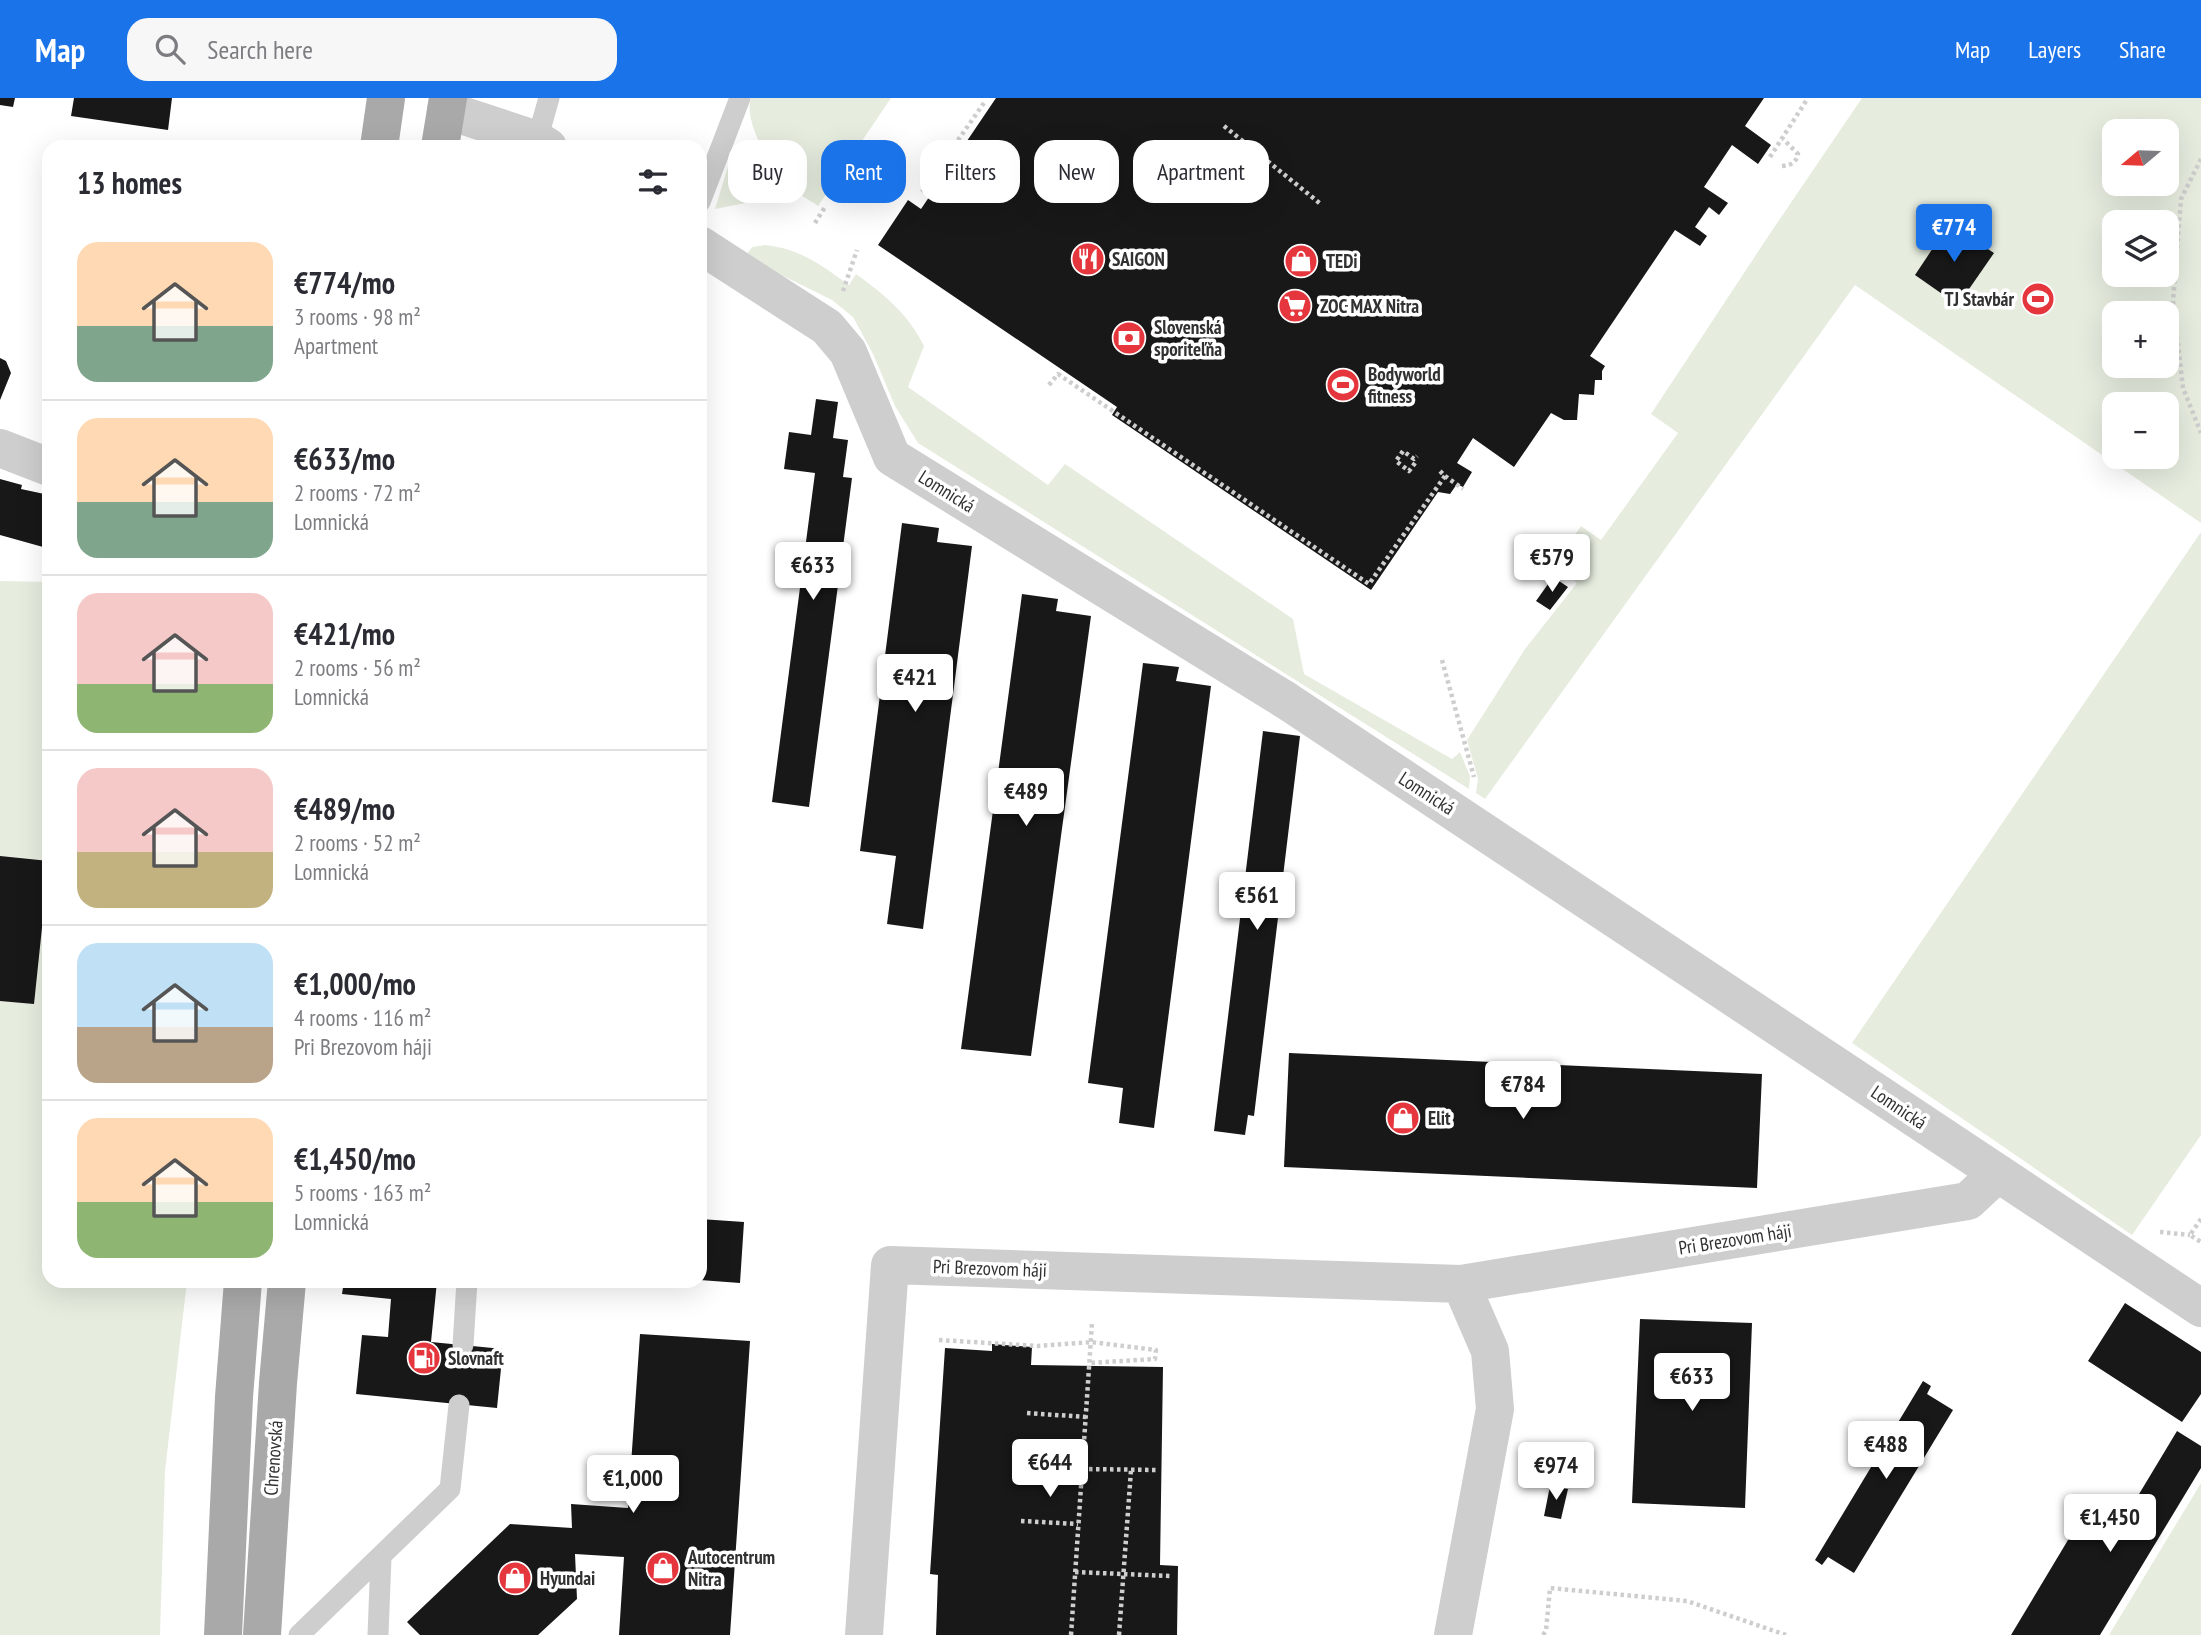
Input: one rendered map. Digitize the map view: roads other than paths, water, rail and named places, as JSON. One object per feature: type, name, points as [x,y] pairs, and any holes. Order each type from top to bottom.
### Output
[{"type":"main road","points":[[380,140],[386,98]]},
{"type":"main road","points":[[223,1635],[234,1397],[242,1288]]},
{"type":"main road","name":"Chrenovská","points":[[262,1635],[286,1288]]},
{"type":"street","points":[[442,113],[532,140]]},
{"type":"street","name":"Lomnická","points":[[707,250],[827,327],[848,352],[892,457],[1287,701],[2201,1308]]},
{"type":"street","points":[[0,448],[42,464]]},
{"type":"street","name":"Pri Brezovom háji","points":[[864,1635],[890,1265],[1461,1284],[1968,1200],[1998,1173]]},
{"type":"street","points":[[1453,1635],[1495,1409],[1490,1350],[1461,1284]]},
{"type":"lane","points":[[543,140],[550,98]]},
{"type":"lane","points":[[707,184],[740,98]]},
{"type":"lane","points":[[463,1345],[467,1288]]},
{"type":"lane","points":[[299,1635],[450,1489],[459,1405]]},
{"type":"lane","points":[[378,1635],[381,1557]]},
{"type":"place","name":"SAIGON","points":[[1088,259]]},
{"type":"place","name":"TEDi","points":[[1301,261]]},
{"type":"place","name":"TJ Stavbár","points":[[2038,299]]},
{"type":"place","name":"ZOC MAX Nitra","points":[[1295,306]]},
{"type":"place","name":"Slovenská sporiteľňa","points":[[1129,338]]},
{"type":"place","name":"Bodyworld fitness","points":[[1343,385]]},
{"type":"place","name":"Elit","points":[[1403,1118]]},
{"type":"place","name":"Slovnaft","points":[[424,1358]]},
{"type":"place","name":"Autocentrum Nitra","points":[[663,1568]]},
{"type":"place","name":"Hyundai","points":[[515,1578]]}]
